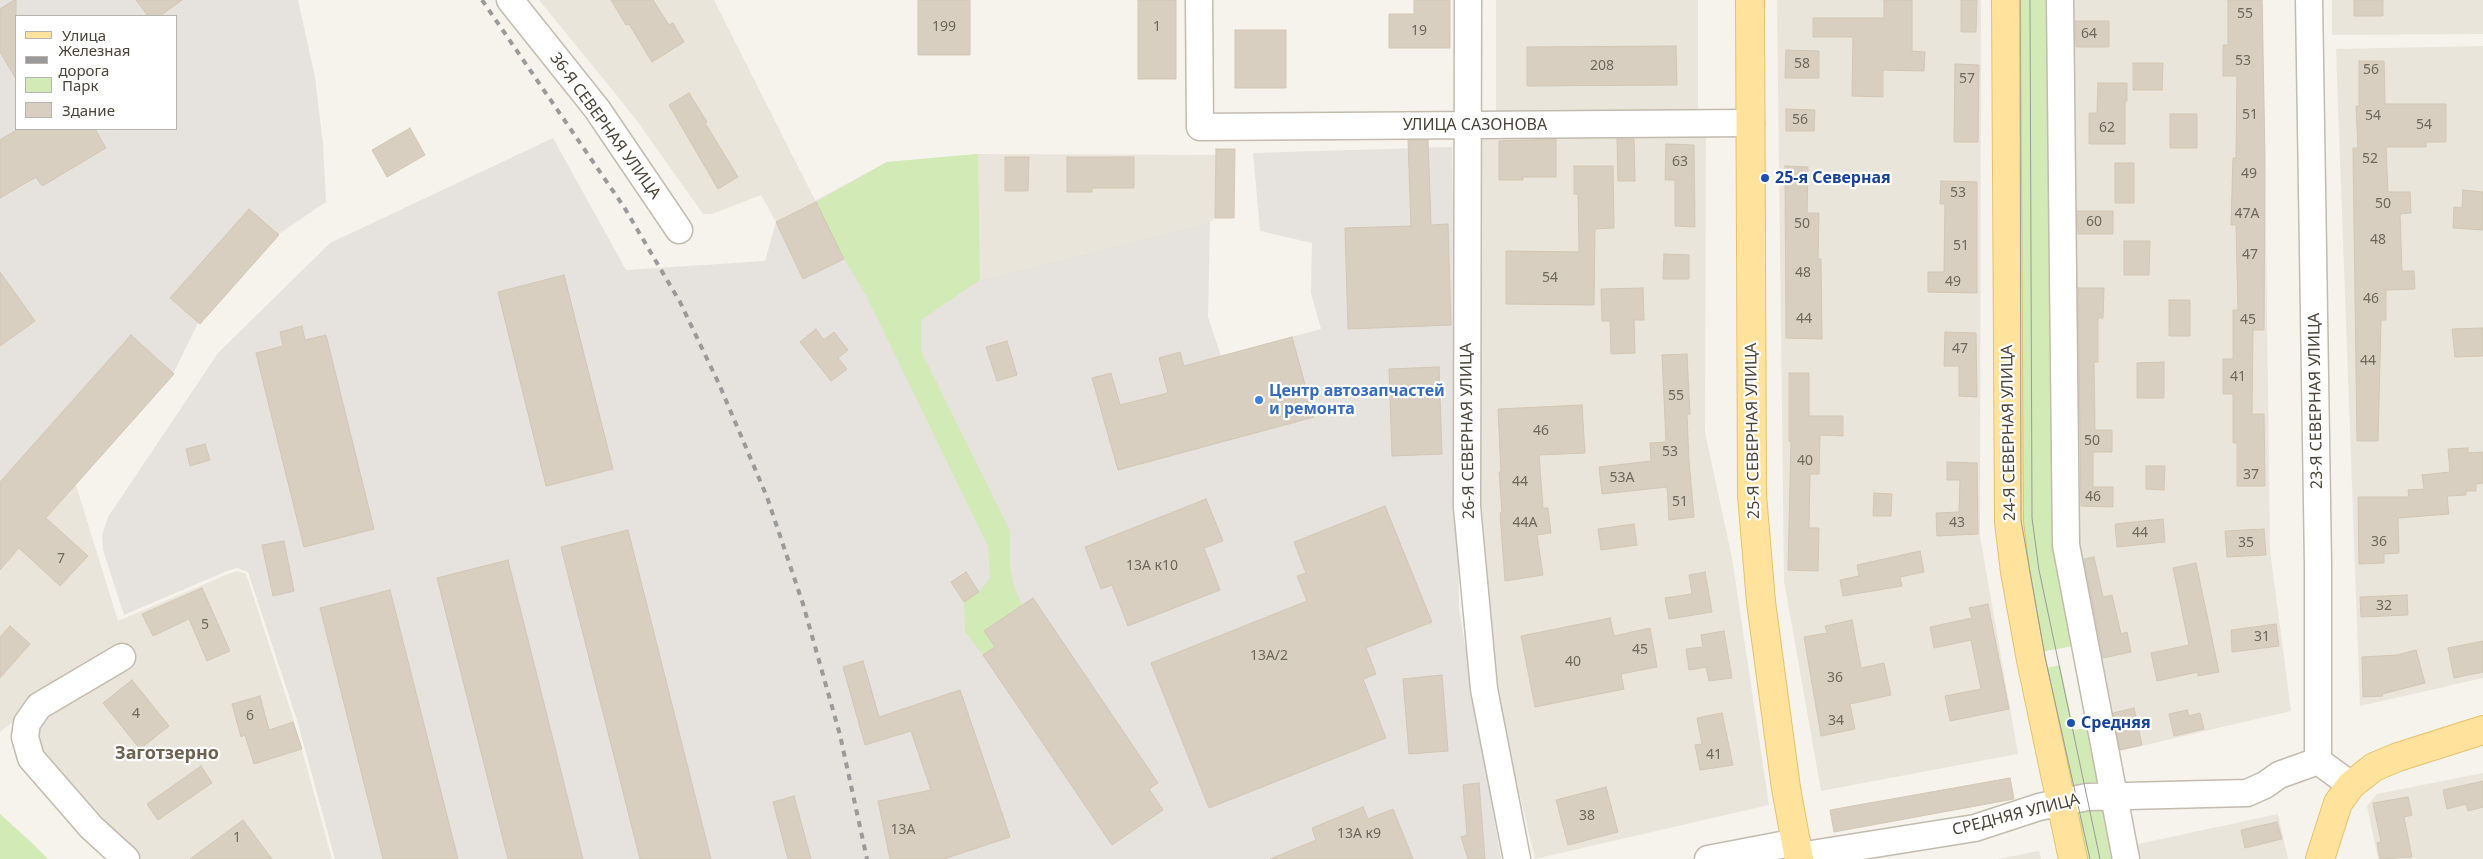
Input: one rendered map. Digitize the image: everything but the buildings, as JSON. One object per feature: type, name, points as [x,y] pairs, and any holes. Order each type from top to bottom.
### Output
[{"type":"main road","name":"25-Я СЕВЕРНАЯ УЛИЦА","points":[[1750,0],[1752,495],[1761,602],[1786,788],[1798,852]]},
{"type":"main road","name":"24-Я СЕВЕРНАЯ УЛИЦА","points":[[2006,0],[2010,522],[2015,572],[2031,660],[2073,859]]},
{"type":"main road","points":[[2320,859],[2338,803],[2351,785],[2374,767],[2398,757],[2483,730]]},
{"type":"street","name":"36-Я СЕВЕРНАЯ УЛИЦА","points":[[510,0],[597,109],[679,230]]},
{"type":"street","name":"УЛИЦА САЗОНОВА","points":[[1199,0],[1200,127],[1751,123]]},
{"type":"street","name":"26-Я СЕВЕРНАЯ УЛИЦА","points":[[1468,0],[1467,507],[1484,689],[1517,859]]},
{"type":"street","points":[[2060,0],[2066,545],[2126,859]]},
{"type":"street","name":"23-Я СЕВЕРНАЯ УЛИЦА","points":[[2309,0],[2318,564],[2318,762]]},
{"type":"street","points":[[122,656],[39,706],[27,723],[25,737],[31,758],[91,827],[126,859]]},
{"type":"street","name":"СРЕДНЯЯ УЛИЦА","points":[[1708,859],[1798,852],[1975,828],[2061,801],[2087,797],[2247,793],[2265,785],[2279,775],[2318,762]]},
{"type":"street","points":[[2318,762],[2351,785]]},
{"type":"shaded area","points":[[0,0],[298,0],[315,77],[323,144],[326,202],[279,234],[198,323],[172,376],[0,568]]},
{"type":"shaded area","points":[[539,0],[714,0],[816,202],[776,222],[761,195],[712,214],[703,214],[635,118]]},
{"type":"shaded area","points":[[1496,0],[1698,0],[1698,113],[1496,113]]},
{"type":"shaded area","points":[[1777,0],[1981,0],[1980,536],[2018,754],[1821,791],[1784,581]]},
{"type":"shaded area","points":[[2067,0],[2263,0],[2270,550],[2291,711],[2111,753],[2071,548]]},
{"type":"shaded area","points":[[2332,0],[2483,0],[2483,34],[2332,35]]},
{"type":"shaded area","points":[[2483,46],[2483,678],[2360,706],[2336,49]]},
{"type":"shaded area","points":[[1706,134],[1705,432],[1732,558],[1769,805],[1535,859],[1495,690],[1475,505],[1473,138]]},
{"type":"shaded area","points":[[553,138],[626,270],[765,261],[776,222],[887,162],[978,154],[980,280],[1210,222],[1208,317],[1221,356],[1321,329],[1311,293],[1312,243],[1260,231],[1253,153],[1452,147],[1459,609],[1501,859],[335,859],[297,720],[248,572],[237,568],[227,571],[124,615],[103,550],[102,535],[108,517],[218,353],[330,243]]},
{"type":"shaded area","points":[[978,154],[1216,155],[1215,218],[1210,222],[980,280]]},
{"type":"shaded area","points":[[76,485],[118,621],[228,574],[237,571],[246,574],[294,721],[332,859],[140,859],[14,721],[0,732],[0,570]]},
{"type":"shaded area","points":[[2483,773],[2483,859],[2378,859],[2367,806],[2377,794]]},
{"type":"shaded area","points":[[2278,814],[2288,859],[2122,859],[2119,848]]},
{"type":"shaded area","points":[[2039,851],[2041,859],[1998,859]]},
{"type":"green space","points":[[2018,0],[2055,0],[2079,645],[2040,652],[2022,535]]},
{"type":"green space","points":[[978,154],[980,280],[921,320],[921,351],[1010,531],[1010,566],[1014,587],[1022,605],[984,631],[995,647],[983,655],[965,631],[964,602],[979,592],[990,578],[988,546],[866,295],[844,259],[816,202],[887,162]]},
{"type":"green space","points":[[2083,661],[2099,786],[2078,789],[2068,784],[2042,669],[2060,665],[2074,730],[2087,728],[2074,663]]},
{"type":"green space","points":[[2106,806],[2120,859],[2084,859],[2076,821],[2082,811]]},
{"type":"green space","points":[[0,814],[31,842],[48,859],[0,859]]},
{"type":"tram line","points":[[2020,0],[2021,520],[2045,657],[2090,859]]},
{"type":"tram line","points":[[2030,0],[2032,518],[2039,570],[2100,859]]},
{"type":"railway","points":[[482,0],[624,207],[680,302],[719,384],[767,497],[803,604],[840,735],[867,859]]},
{"type":"place","name":"25-я Северная","points":[[1765,178]]},
{"type":"place","name":"Центр автозапчастей и ремонта","points":[[1259,400]]},
{"type":"place","name":"Средняя","points":[[2071,723]]},
{"type":"district","name":"Заготзерно","points":[[167,754]]}]
